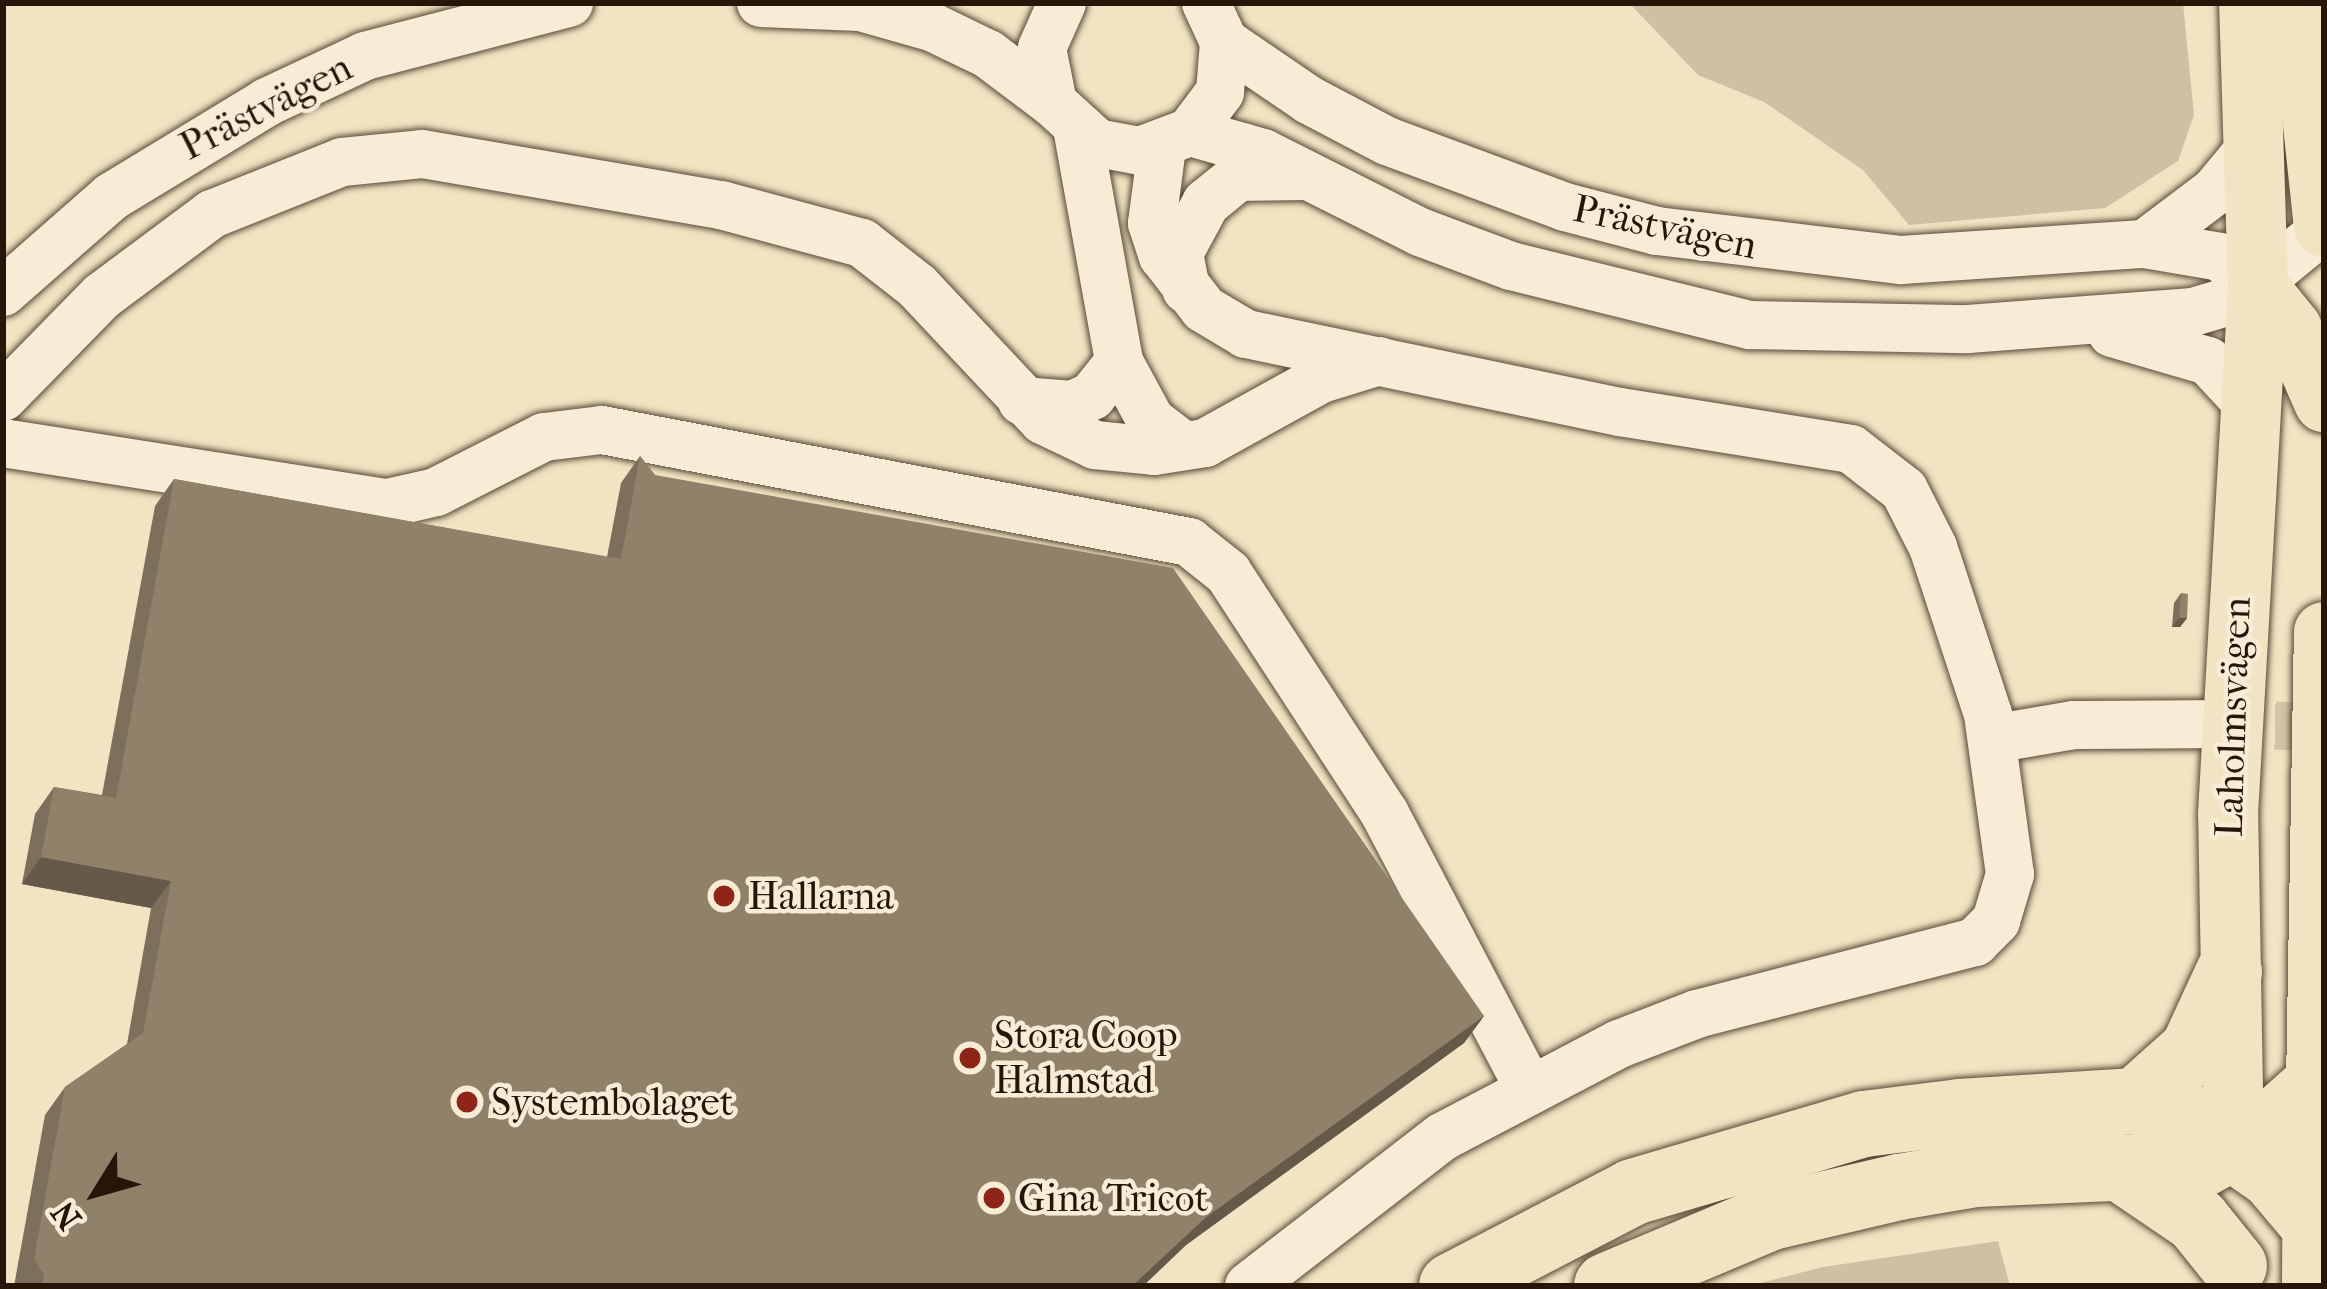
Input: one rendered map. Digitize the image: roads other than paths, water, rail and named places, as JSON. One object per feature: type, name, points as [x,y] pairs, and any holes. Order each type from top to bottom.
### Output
[{"type":"highway","points":[[2136,1101],[2193,1050],[2229,972]]},
{"type":"highway","points":[[1607,1286],[1771,1217],[1899,1187],[1976,1174],[2182,1169],[2234,1148],[2316,1084]]},
{"type":"highway","points":[[2315,1256],[2316,1084]]},
{"type":"highway","points":[[1452,1286],[1633,1192],[1864,1124],[2136,1101],[2207,1124],[2273,1176],[2315,1256]]},
{"type":"highway","name":"Laholmsvägen","points":[[2234,1148],[2234,1276]]},
{"type":"highway","points":[[2126,1172],[2197,1220],[2234,1276]]},
{"type":"main road","name":"Laholmsvägen","points":[[2234,1148],[2229,972],[2233,661],[2258,287],[2258,139],[2249,3]]},
{"type":"main road","points":[[2300,3],[2324,228]]},
{"type":"main road","points":[[2258,287],[2293,329],[2324,401]]},
{"type":"main road","points":[[2316,1084],[2324,632]]},
{"type":"street","name":"Prästvägen","points":[[3,292],[110,197],[267,102],[365,56],[569,3]]},
{"type":"street","name":"Prästvägen","points":[[761,3],[860,7],[934,28],[988,54],[1065,118],[1119,150],[1176,140],[1263,153],[1305,177],[1511,266],[1673,311],[1844,330],[2060,324],[2194,312],[2258,287],[2324,228]]},
{"type":"street","points":[[1062,3],[1042,48],[1065,118],[1119,362],[1151,421],[1184,445]]},
{"type":"street","name":"Prästvägen","points":[[1176,140],[1220,92],[1215,22]]},
{"type":"street","name":"Prästvägen","points":[[1215,22],[1309,100],[1388,141],[1565,207],[1658,231],[1901,260],[2145,244],[2220,257],[2258,287]]},
{"type":"street","points":[[2145,244],[2215,190],[2258,139]]},
{"type":"street","points":[[1176,140],[1151,223],[1186,289],[1246,334],[1384,359],[1620,412],[1851,449],[1904,490],[1933,548],[1992,739],[2010,874],[1986,934],[1954,954],[1697,1014],[1529,1088],[1442,1137],[1249,1286]]},
{"type":"street","points":[[3,397],[102,296],[212,214],[331,166],[422,154],[722,205],[846,236],[916,286],[1022,401],[1064,434],[1095,445],[1184,445],[1246,427],[1321,379],[1384,359]]},
{"type":"street","points":[[1186,289],[1179,253],[1206,202],[1238,177],[1305,177]]},
{"type":"street","name":"Prästvägen","points":[[2060,324],[2183,350],[2208,361],[2248,404]]},
{"type":"street","points":[[1246,334],[1260,376],[1246,427]]},
{"type":"street","points":[[1022,401],[1072,405],[1092,396],[1119,362]]},
{"type":"street","points":[[3,443],[388,502],[436,492],[544,437],[602,430],[1189,542],[1228,574],[1384,814],[1529,1088]]},
{"type":"street","points":[[1992,739],[2074,725],[2203,724]]},
{"type":"tunnel","points":[[2203,724],[2324,727]]},
{"type":"place","name":"Hallarna","points":[[724,896]]},
{"type":"place","name":"Stora Coop Halmstad","points":[[970,1058]]},
{"type":"place","name":"Systembolaget","points":[[467,1102]]},
{"type":"place","name":"Gina Tricot","points":[[994,1198]]}]
